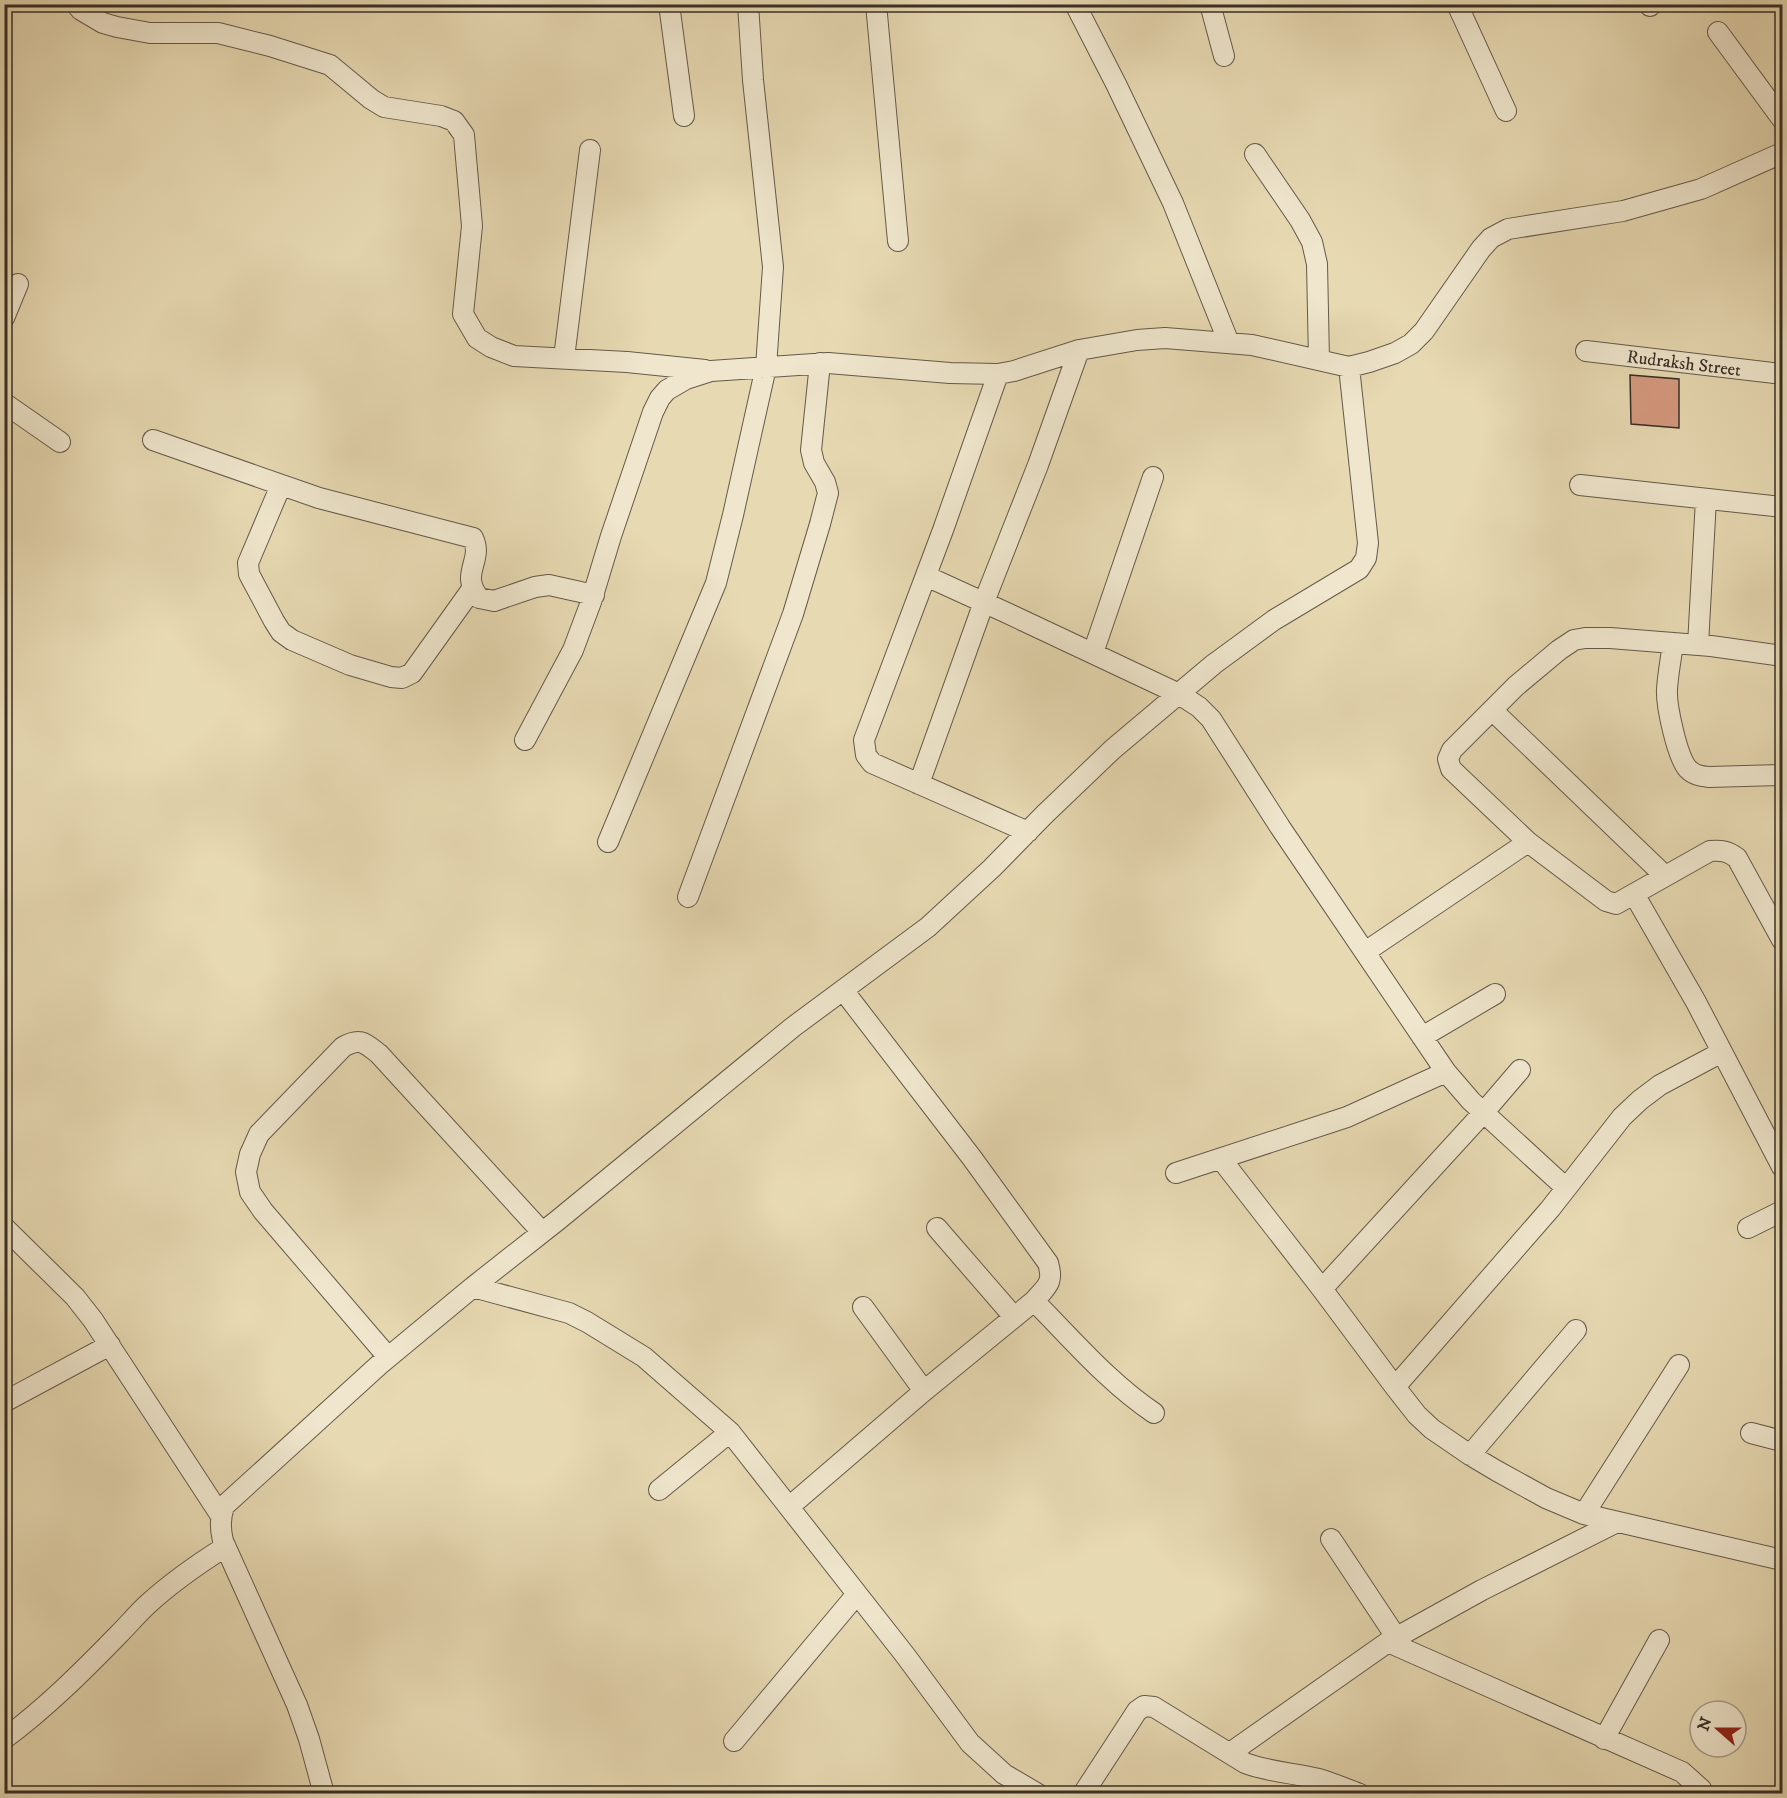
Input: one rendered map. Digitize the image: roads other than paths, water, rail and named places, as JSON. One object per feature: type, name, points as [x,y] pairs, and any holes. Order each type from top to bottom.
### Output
[{"type":"street","points":[[76,4],[81,10],[103,23],[117,27],[150,33],[218,33],[270,46],[330,65],[384,107],[441,116],[454,121],[464,135],[472,226],[463,314],[477,338],[491,347],[514,356],[627,362],[711,370],[828,363],[950,374],[998,374],[1079,350],[1137,340],[1165,338],[1252,345],[1349,367],[1395,353],[1411,344],[1424,331],[1481,249],[1491,238],[1508,229],[1623,212],[1701,189],[1782,153]]},
{"type":"street","points":[[669,4],[684,116]]},
{"type":"street","points":[[608,842],[716,583],[734,515],[766,367],[773,267],[753,80],[748,4]]},
{"type":"street","points":[[876,4],[898,241]]},
{"type":"street","points":[[1074,4],[1116,84],[1173,203],[1229,343]]},
{"type":"street","points":[[1210,4],[1224,56]]},
{"type":"street","points":[[1457,4],[1506,111]]},
{"type":"street","points":[[1718,32],[1782,119]]},
{"type":"street","points":[[564,358],[590,150]]},
{"type":"street","points":[[1255,154],[1300,220],[1312,242],[1317,264],[1318,360]]},
{"type":"street","points":[[4,318],[18,284]]},
{"type":"street","points":[[919,784],[984,602],[1038,465],[1079,350]]},
{"type":"street","name":"Rudraksh Street","points":[[1586,351],[1782,375]]},
{"type":"street","points":[[688,897],[793,614],[828,493],[825,482],[814,463],[811,450],[820,363]]},
{"type":"street","points":[[324,1794],[297,1705],[225,1547],[220,1527],[224,1506],[388,1358],[473,1287],[792,1027],[928,927],[992,868],[1113,749],[1214,664],[1274,620],[1359,569],[1366,558],[1368,543],[1349,367]]},
{"type":"street","points":[[525,740],[573,650],[594,595],[653,412],[660,398],[667,390],[686,379],[711,370]]},
{"type":"street","points":[[998,374],[926,576],[864,740],[866,755],[872,763],[1028,832]]},
{"type":"street","points":[[4,403],[60,442]]},
{"type":"street","points":[[153,440],[319,498],[473,538],[477,546],[470,579],[472,589],[479,598],[494,601],[535,587],[549,585],[594,595]]},
{"type":"street","points":[[1093,653],[1154,477]]},
{"type":"street","points":[[281,485],[248,563],[249,574],[274,621],[281,632],[292,640],[351,665],[402,678],[412,673],[472,589]]},
{"type":"street","points":[[1580,485],[1782,507]]},
{"type":"street","points":[[1698,645],[1706,499]]},
{"type":"street","points":[[926,576],[1093,653],[1199,706],[1210,719],[1280,827],[1446,1072],[1471,1101],[1566,1188]]},
{"type":"street","points":[[1782,656],[1698,645],[1610,638],[1574,640],[1533,672],[1492,710],[1452,750],[1449,759],[1451,769],[1528,842],[1605,901],[1616,904],[1710,851],[1721,850],[1730,853],[1737,858],[1782,940]]},
{"type":"street","points":[[1673,643],[1667,707],[1683,762],[1689,770],[1697,776],[1709,777],[1782,775]]},
{"type":"street","points":[[1492,710],[1665,876]]},
{"type":"street","points":[[1365,952],[1528,842]]},
{"type":"street","points":[[1634,894],[1696,1002],[1782,1167]]},
{"type":"street","points":[[789,1507],[924,1391],[1034,1301],[1048,1285],[1052,1276],[1048,1263],[972,1158],[843,990]]},
{"type":"street","points":[[1422,1037],[1495,994]]},
{"type":"street","points":[[388,1358],[263,1211],[250,1192],[246,1172],[250,1154],[259,1134],[343,1047],[354,1041],[364,1042],[380,1054],[542,1232]]},
{"type":"street","points":[[1395,1387],[1542,1218],[1622,1117],[1660,1085],[1722,1052]]},
{"type":"street","points":[[1322,1289],[1520,1070]]},
{"type":"street","points":[[1176,1173],[1347,1117],[1446,1072]]},
{"type":"street","points":[[1221,1159],[1395,1387],[1417,1415],[1432,1429],[1470,1455],[1546,1498],[1584,1514],[1782,1560]]},
{"type":"street","points":[[1748,1228],[1779,1216]]},
{"type":"street","points":[[4,1227],[75,1297],[93,1320],[221,1516]]},
{"type":"street","points":[[938,1227],[1014,1317]]},
{"type":"street","points":[[473,1287],[569,1314],[587,1322],[644,1357],[730,1432],[748,1452],[905,1655],[970,1743],[1004,1774],[1038,1794]]},
{"type":"street","points":[[1034,1301],[1120,1387],[1135,1401],[1154,1413]]},
{"type":"street","points":[[863,1307],[924,1391]]},
{"type":"street","points":[[1470,1455],[1576,1330]]},
{"type":"street","points":[[4,1402],[110,1345]]},
{"type":"street","points":[[1584,1514],[1679,1365]]},
{"type":"street","points":[[659,1490],[730,1432]]},
{"type":"street","points":[[1751,1433],[1782,1441]]},
{"type":"street","points":[[1230,1753],[1392,1640],[1482,1590],[1617,1522]]},
{"type":"street","points":[[1330,1539],[1392,1640],[1682,1772],[1704,1794]]},
{"type":"street","points":[[4,1739],[54,1699],[164,1589],[225,1547]]},
{"type":"street","points":[[734,1742],[857,1594]]},
{"type":"street","points":[[1604,1738],[1659,1640]]},
{"type":"street","points":[[1083,1794],[1137,1711],[1144,1706],[1154,1707],[1245,1763],[1259,1768],[1280,1770],[1322,1780],[1360,1794]]}]
